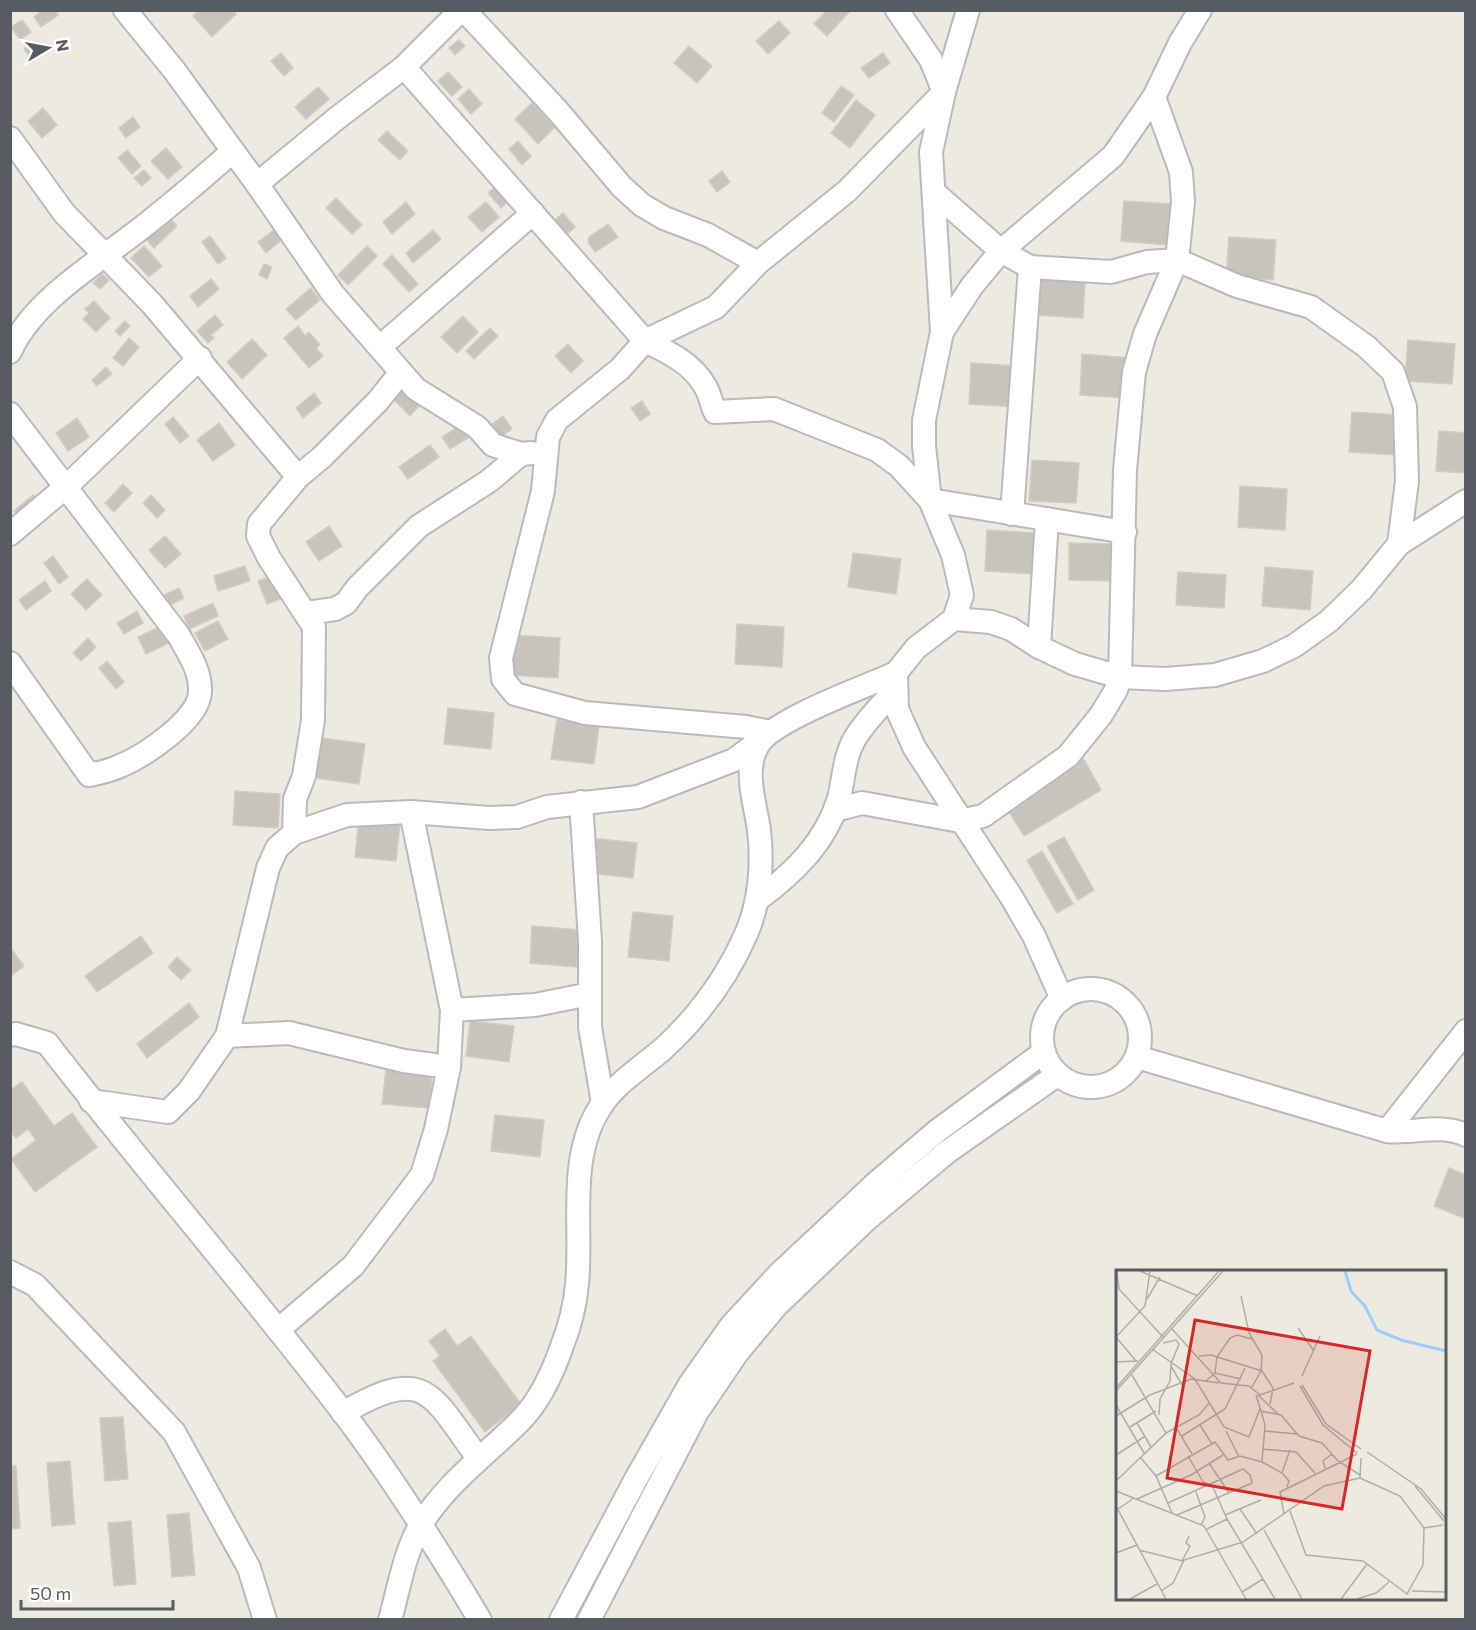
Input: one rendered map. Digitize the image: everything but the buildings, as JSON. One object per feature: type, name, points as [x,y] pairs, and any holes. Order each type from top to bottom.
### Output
[{"type":"street","points":[[126,10],[233,151],[333,294],[416,389],[477,427],[493,445],[521,454],[545,453]]},
{"type":"street","points":[[257,184],[404,67],[462,10],[557,110],[622,187],[642,206],[664,218],[708,235],[758,263]]},
{"type":"street","points":[[897,10],[930,60],[944,92]]},
{"type":"street","points":[[758,900],[785,880],[809,856],[835,810],[846,758],[855,738],[916,648],[954,619],[962,595],[960,579],[930,500],[924,446],[924,420],[942,332],[936,194],[931,152],[944,92],[968,10]]},
{"type":"street","points":[[942,332],[972,286],[1001,251],[1113,156],[1154,96],[1180,43],[1200,10]]},
{"type":"street","points":[[404,67],[645,341],[680,358],[696,373],[705,385],[715,412],[774,409],[877,450],[899,466],[930,500],[1125,532]]},
{"type":"street","points":[[765,737],[746,727],[585,713],[515,694],[503,679],[501,658],[543,490],[548,437],[557,420],[620,369],[645,341],[716,307],[758,263],[847,191],[944,92]]},
{"type":"street","points":[[835,810],[862,803],[960,821],[983,816],[1068,756],[1101,716],[1116,690],[1120,677],[1125,470],[1134,372],[1145,334],[1177,260],[1183,202],[1181,172],[1154,96]]},
{"type":"street","points":[[11,142],[64,213],[200,358],[259,434],[298,477]]},
{"type":"street","points":[[10,352],[22,329],[72,280],[105,256],[233,151]]},
{"type":"street","points":[[936,194],[1001,251],[1030,267],[1111,272],[1147,262],[1177,260],[1237,285],[1311,307],[1383,359],[1393,372],[1405,407],[1407,481],[1399,544]]},
{"type":"street","points":[[380,347],[533,213]]},
{"type":"street","points":[[1012,514],[1030,267]]},
{"type":"street","points":[[10,534],[67,486],[200,358]]},
{"type":"street","points":[[294,834],[295,800],[304,776],[313,720],[314,627],[258,536],[259,524],[298,477],[322,457],[378,401],[401,372]]},
{"type":"street","points":[[10,414],[67,486],[178,636],[197,669],[200,694],[194,712],[160,743],[121,766],[89,775],[10,663]]},
{"type":"street","points":[[306,613],[335,609],[346,603],[363,581],[420,526],[489,481],[521,454]]},
{"type":"street","points":[[954,619],[991,622],[1011,629],[1039,647],[1075,664],[1120,677],[1165,679],[1215,675],[1263,661],[1294,646],[1329,621],[1362,588],[1399,544],[1466,501]]},
{"type":"street","points":[[1039,647],[1047,519]]},
{"type":"street","points":[[92,1101],[168,1112],[189,1091],[227,1036],[268,868],[277,848],[294,834],[347,815],[411,812],[489,818],[517,817],[546,807],[638,797],[734,760],[799,716],[895,682]]},
{"type":"street","points":[[895,682],[897,709],[914,747],[1034,936],[1062,999]]},
{"type":"street","points":[[390,1620],[409,1546],[422,1524],[453,1482],[522,1419],[546,1383],[562,1347],[573,1310],[577,1284],[577,1206],[580,1171],[591,1126],[603,1103],[699,1013],[721,984],[739,952],[758,900],[760,856],[751,770],[765,737]]},
{"type":"street","points":[[581,802],[590,942],[590,1027],[603,1103]]},
{"type":"street","points":[[278,1330],[353,1266],[422,1175],[436,1129],[449,1066],[452,1010],[411,812]]},
{"type":"street","points":[[1096,989],[1113,994],[1128,1005],[1137,1021],[1141,1039],[1137,1057],[1123,1076],[1102,1087],[1086,1088],[1070,1084],[1057,1075],[1044,1052],[1042,1030],[1049,1013],[1062,999],[1077,991],[1096,989]]},
{"type":"street","points":[[452,1010],[535,1005],[590,994]]},
{"type":"street","points":[[1387,1131],[1466,1031]]},
{"type":"street","points":[[227,1036],[289,1032],[404,1061],[449,1066]]},
{"type":"street","points":[[10,1035],[16,1034],[47,1043],[278,1330],[343,1413],[422,1524],[480,1620]]},
{"type":"street","points":[[561,1620],[636,1479],[690,1384],[731,1326],[779,1274],[875,1184],[938,1131],[1044,1052]]},
{"type":"street","points":[[1137,1057],[1387,1131],[1402,1132],[1441,1127],[1466,1135]]},
{"type":"street","points":[[589,1620],[697,1412],[737,1353],[777,1305],[867,1219],[947,1152],[1057,1075]]},
{"type":"street","points":[[10,1272],[35,1286],[174,1432],[249,1568],[264,1620]]},
{"type":"street","points":[[343,1413],[372,1395],[404,1386],[433,1396],[478,1458]]}]
